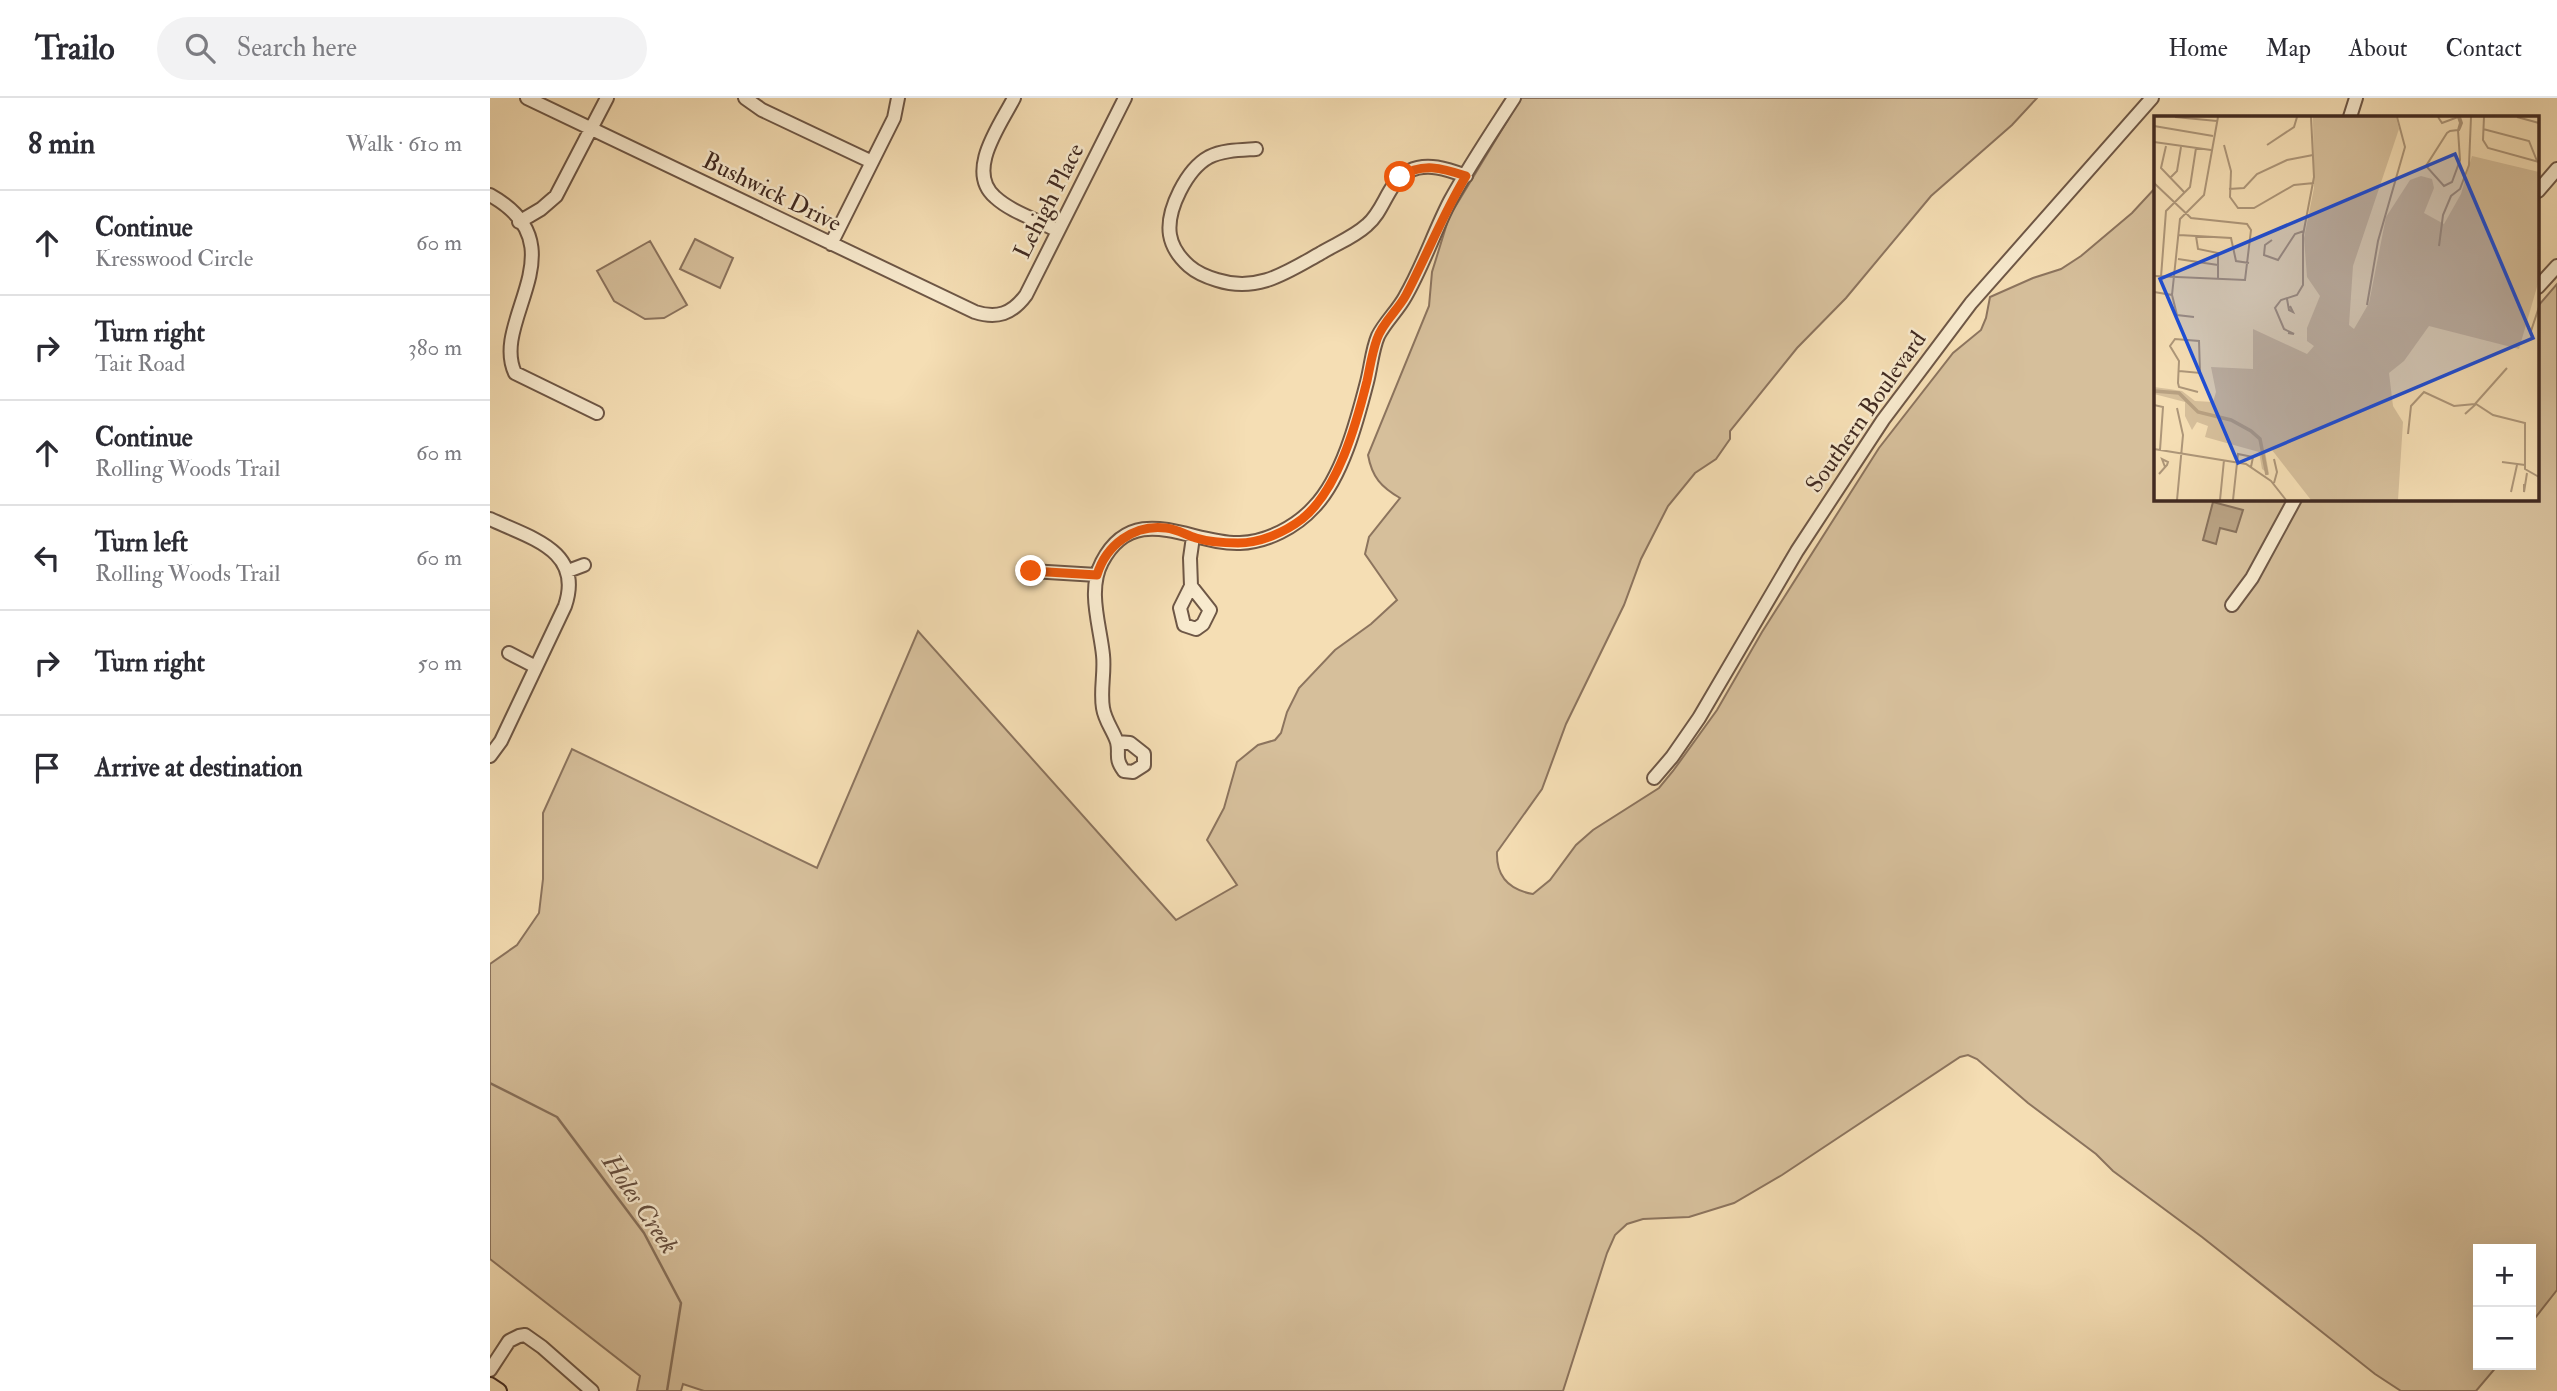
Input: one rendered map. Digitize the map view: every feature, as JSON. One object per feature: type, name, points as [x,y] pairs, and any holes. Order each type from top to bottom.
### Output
[{"type":"main road","points":[[490,1385],[499,1391]]},
{"type":"street","name":"Bushwick Drive","points":[[527,98],[975,312],[1001,315]]},
{"type":"street","points":[[519,222],[556,196],[607,98]]},
{"type":"street","points":[[745,98],[762,110],[872,162]]},
{"type":"street","points":[[831,244],[894,118],[898,98]]},
{"type":"street","points":[[1014,98],[986,155],[983,166],[984,181],[995,198],[1058,230]]},
{"type":"street","name":"Lehigh Place","points":[[1001,315],[1014,308],[1026,295],[1125,98]]},
{"type":"street","points":[[1116,742],[1102,707],[1103,655],[1096,608],[1097,575],[1108,551],[1132,533],[1164,528],[1221,542],[1252,542],[1280,532],[1304,517],[1325,495],[1340,464],[1367,383],[1377,340],[1405,298],[1451,201],[1514,98]]},
{"type":"street","name":"Southern Boulevard","points":[[1654,778],[1699,718],[1797,551],[1883,420],[1980,293],[2152,98]]},
{"type":"street","points":[[2350,116],[2356,98]]},
{"type":"street","points":[[1256,149],[1217,154],[1201,163],[1182,187],[1169,228],[1172,244],[1187,264],[1206,276],[1236,285],[1259,284],[1279,277],[1366,226],[1380,209],[1394,184],[1407,172],[1436,167],[1466,176]]},
{"type":"street","points":[[2540,189],[2557,169]]},
{"type":"street","points":[[490,195],[502,203],[519,222],[524,244],[517,273]]},
{"type":"street","points":[[2540,285],[2557,266]]},
{"type":"street","points":[[500,359],[524,378],[597,413]]},
{"type":"street","points":[[2232,605],[2252,578],[2294,500]]},
{"type":"street","points":[[490,519],[550,548],[559,556],[568,571],[570,584],[565,606],[501,741],[490,756]]},
{"type":"street","points":[[1191,586],[1190,558],[1194,537]]},
{"type":"street","points":[[568,571],[584,565]]},
{"type":"street","points":[[1031,571],[1097,575]]},
{"type":"street","points":[[509,653],[536,667]]},
{"type":"street","points":[[490,1370],[509,1341],[519,1335],[525,1335],[592,1391]]},
{"type":"shaded area","points":[[1521,98],[2037,98],[2012,125],[1931,196],[1846,298],[1797,348],[1730,431],[1730,439],[1716,459],[1695,473],[1668,506],[1641,559],[1624,605],[1566,724],[1542,789],[1497,852],[1499,869],[1506,881],[1511,886],[1533,894],[1550,880],[1576,845],[1593,830],[1659,788],[1673,771],[1717,710],[1762,632],[1879,448],[1953,353],[1981,330],[1990,297],[2061,269],[2081,256],[2132,213],[2154,189],[2154,500],[2540,500],[2540,304],[2557,284],[2557,1290],[2536,1317],[2536,1244],[2473,1244],[2473,1370],[2494,1370],[2476,1391],[2401,1391],[2375,1374],[2202,1237],[2113,1171],[2096,1154],[2028,1103],[1977,1059],[1968,1055],[1960,1057],[1782,1175],[1734,1203],[1689,1217],[1643,1219],[1627,1224],[1615,1235],[1607,1253],[1563,1391],[704,1391],[683,1384],[681,1391],[637,1391],[640,1376],[490,1259],[490,964],[517,945],[539,913],[543,879],[543,813],[572,749],[817,868],[918,631],[1176,920],[1237,885],[1207,840],[1224,808],[1237,762],[1258,745],[1275,740],[1281,733],[1287,712],[1299,688],[1335,650],[1371,624],[1397,600],[1365,554],[1369,537],[1400,498],[1378,481],[1368,455],[1429,306],[1432,272],[1449,217]]},
{"type":"shaded area","points":[[695,239],[733,258],[720,288],[680,269]]},
{"type":"shaded area","points":[[650,241],[687,305],[664,318],[645,319],[614,301],[597,271]]},
{"type":"shaded area","points":[[2213,502],[2243,510],[2236,532],[2220,528],[2216,544],[2203,540]]},
{"type":"waterway","name":"Holes Creek","points":[[490,1083],[557,1117],[644,1233],[681,1303],[667,1391]]},
{"type":"route","points":[[1031,571],[1097,575],[1102,561],[1115,544],[1143,529],[1177,530],[1197,538],[1221,542],[1252,542],[1293,525],[1315,507],[1325,495],[1340,464],[1367,383],[1380,332],[1405,298],[1440,222],[1466,176],[1447,169],[1425,167],[1400,177]]}]
